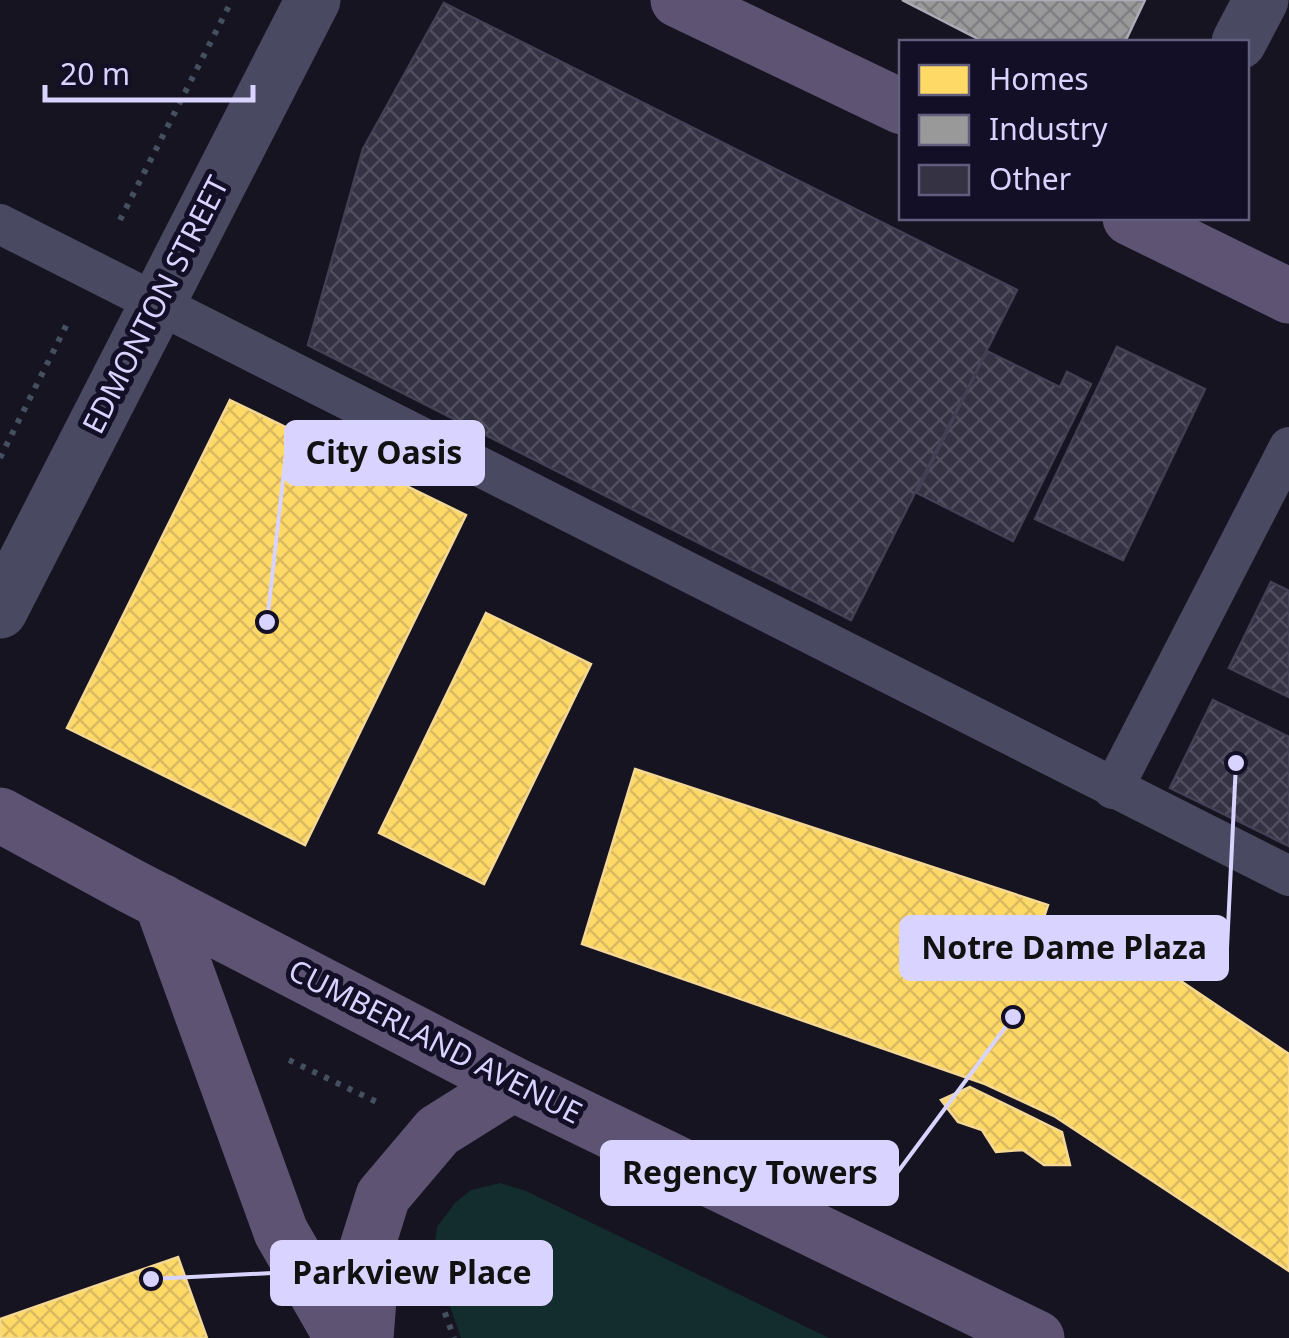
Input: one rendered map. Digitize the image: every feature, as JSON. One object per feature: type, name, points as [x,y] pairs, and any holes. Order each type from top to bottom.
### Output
[{"type":"main road","points":[[678,0],[899,107]]},
{"type":"main road","points":[[1140,220],[1289,296]]},
{"type":"main road","name":"CUMBERLAND AVENUE","points":[[0,815],[513,1084],[1038,1338]]},
{"type":"main road","points":[[160,901],[282,1232],[342,1338]]},
{"type":"main road","points":[[366,1338],[367,1247],[383,1196],[438,1131],[513,1084]]},
{"type":"street","name":"EDMONTON STREET","points":[[0,611],[313,0]]},
{"type":"street","points":[[1239,40],[1261,0]]},
{"type":"lane","points":[[0,224],[1289,876]]},
{"type":"lane","points":[[1113,789],[1289,447]]},
{"type":"path","points":[[278,1054],[382,1104]]},
{"type":"path","points":[[432,1275],[454,1338]]},
{"type":"green space","points":[[500,1183],[526,1191],[829,1338],[461,1338],[438,1272],[434,1251],[437,1227],[471,1190]]},
{"type":"building: Homes","points":[[230,400],[466,515],[305,845],[67,728]]},
{"type":"building: Homes","points":[[486,613],[591,664],[484,884],[379,833]]},
{"type":"building: Homes","points":[[635,769],[1048,905],[1043,920],[1101,939],[1150,980],[1160,967],[1289,1054],[1289,1271],[1054,1116],[985,1084],[582,944]]},
{"type":"building: Homes","points":[[970,1087],[1062,1132],[1070,1165],[1044,1165],[1023,1150],[996,1152],[982,1130],[958,1122],[941,1100]]},
{"type":"building: Homes","points":[[178,1257],[207,1338],[0,1338],[0,1319]]},
{"type":"building: Industry","points":[[902,0],[1145,0],[1126,40],[980,40]]},
{"type":"building: Other","points":[[444,3],[1017,290],[851,620],[308,345],[363,149]]},
{"type":"building: Other","points":[[1117,347],[1205,389],[1123,560],[1035,519]]},
{"type":"building: Other","points":[[987,351],[1060,387],[1067,372],[1091,384],[1013,541],[917,493]]},
{"type":"building: Other","points":[[1271,582],[1289,591],[1289,697],[1229,668]]},
{"type":"building: Other","points":[[1213,700],[1289,737],[1289,846],[1170,788]]},
{"type":"place","name":"City Oasis","points":[[267,622]]},
{"type":"place","name":"Notre Dame Plaza","points":[[1236,763]]},
{"type":"place","name":"Regency Towers","points":[[1013,1017]]},
{"type":"place","name":"Parkview Place","points":[[151,1279]]}]
